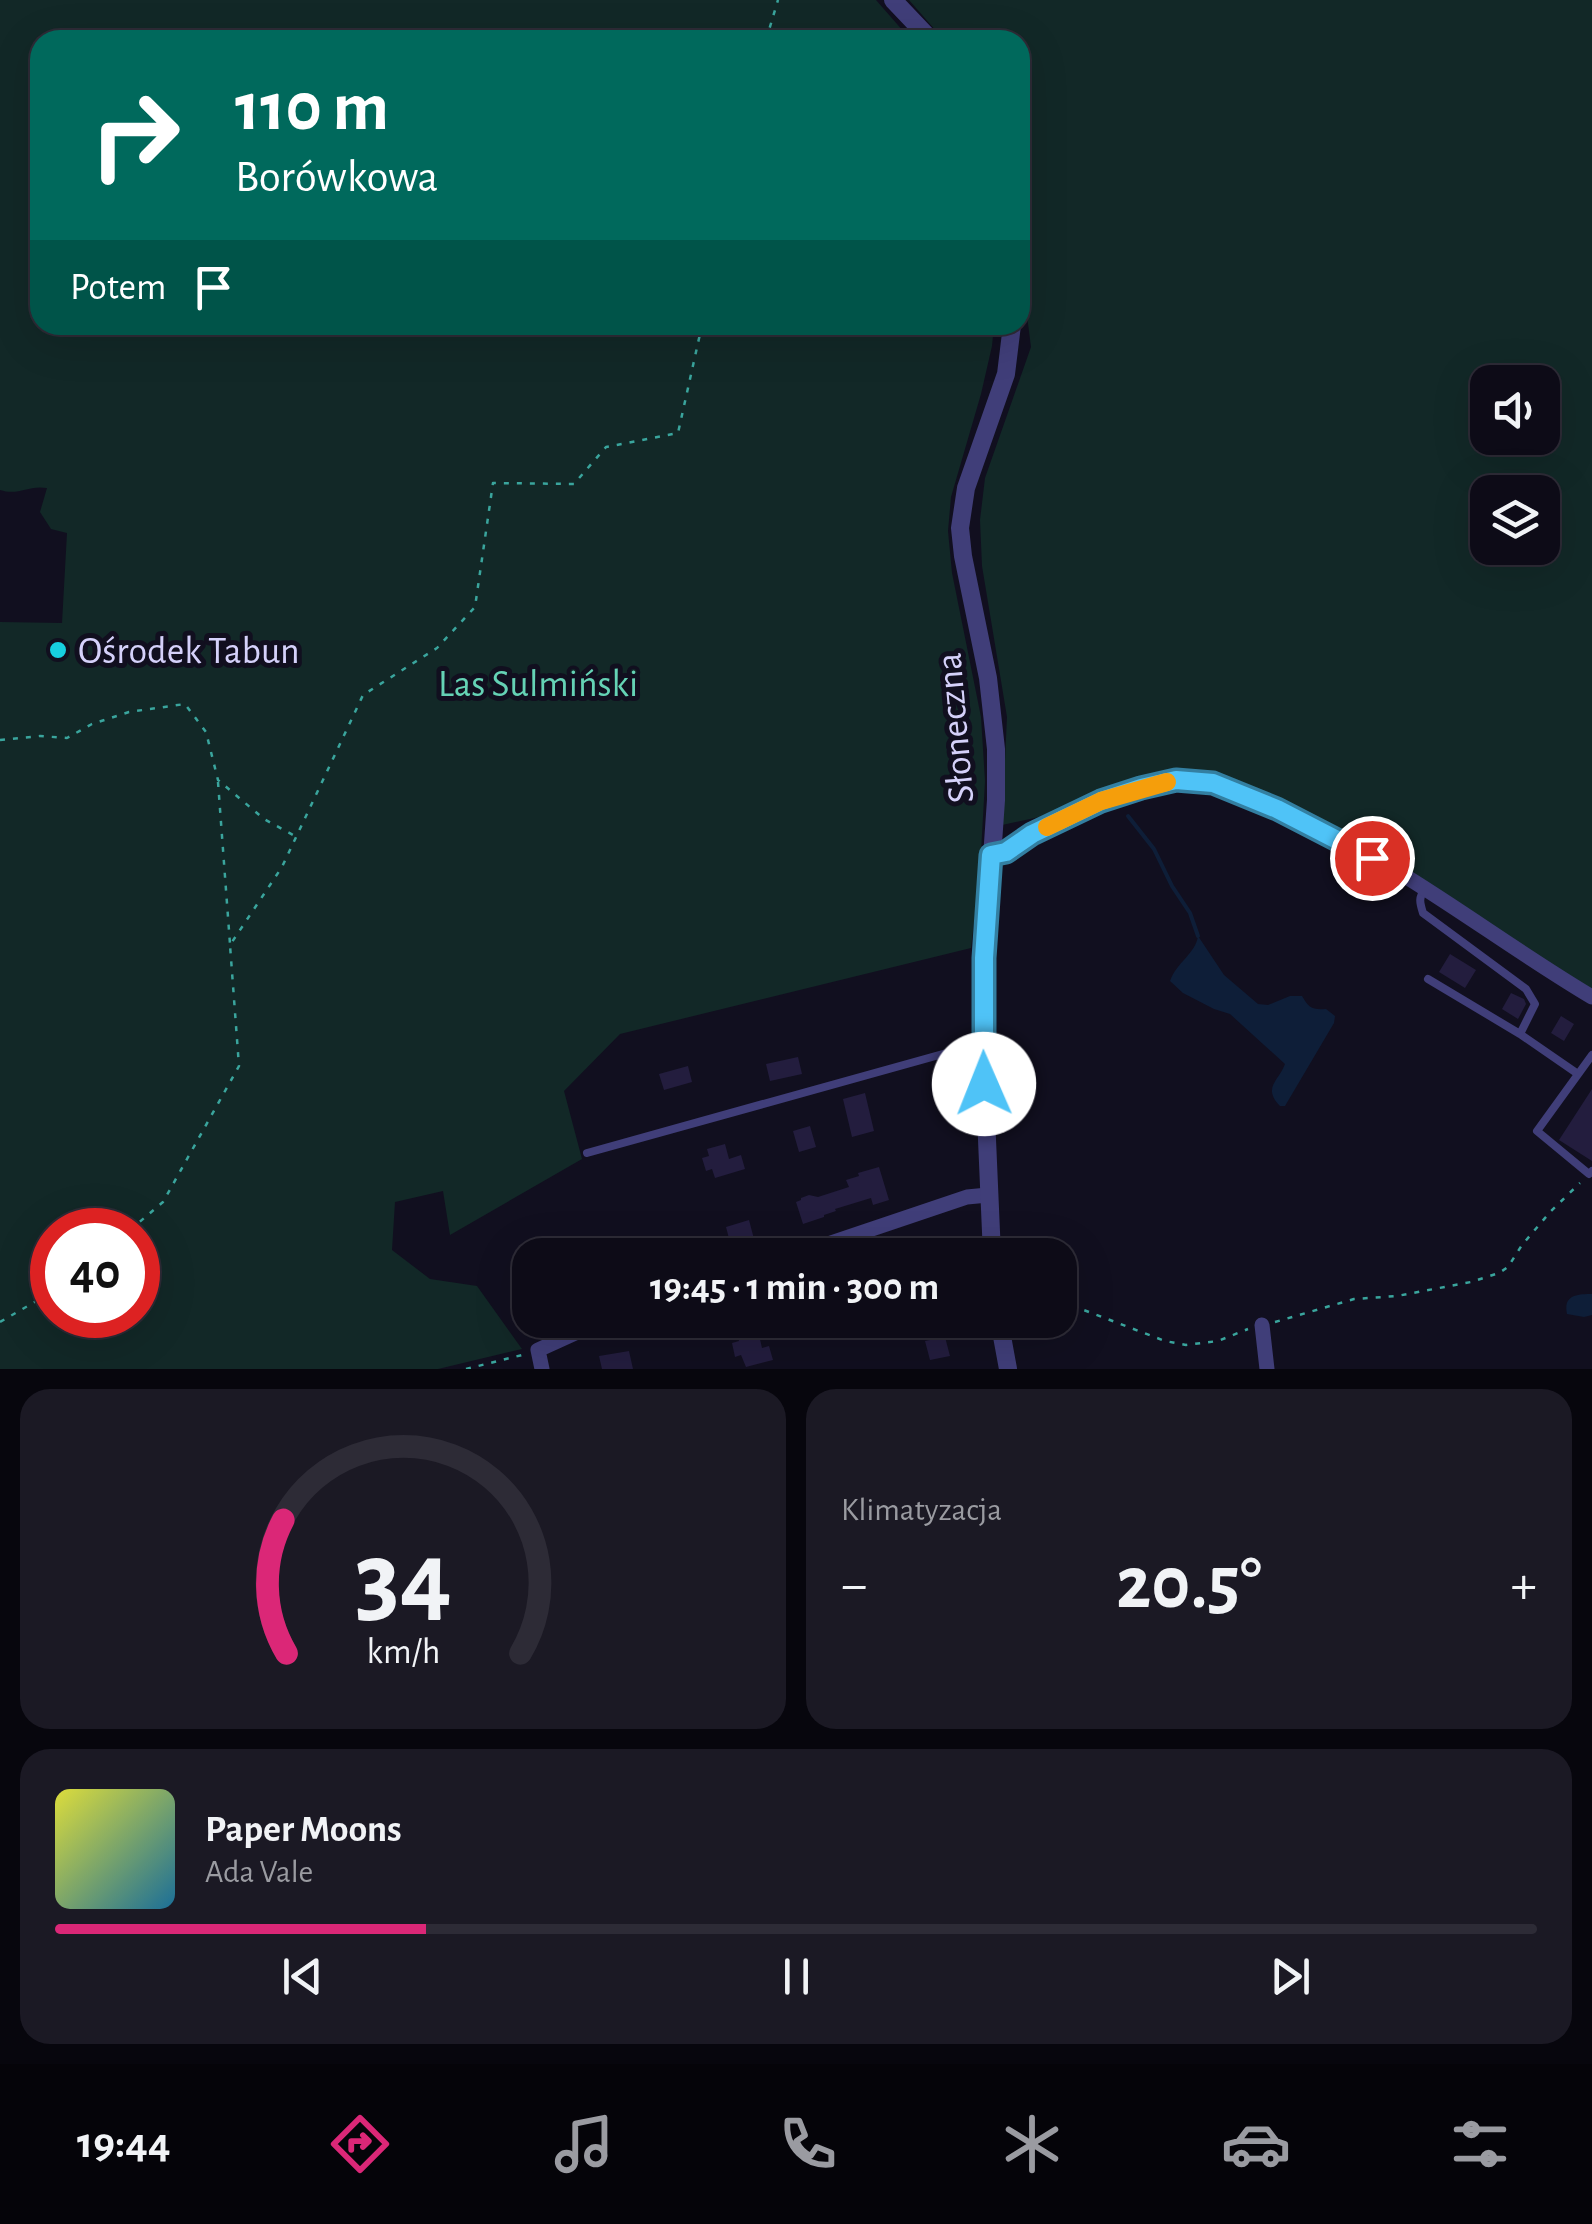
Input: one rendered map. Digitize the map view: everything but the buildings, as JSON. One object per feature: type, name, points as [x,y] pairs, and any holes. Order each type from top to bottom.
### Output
[{"type":"street","points":[[893,0],[922,30]]},
{"type":"street","name":"Słoneczna","points":[[991,1238],[983,1047],[996,749],[988,678],[960,528],[966,488],[1006,374],[1011,335]]},
{"type":"street","points":[[991,855],[1006,852],[1032,834],[1101,801],[1141,788],[1176,780],[1213,783],[1277,809],[1404,875],[1592,997]]},
{"type":"street","points":[[845,1238],[967,1197],[988,1194]]},
{"type":"street","points":[[1262,1325],[1267,1369]]},
{"type":"street","points":[[542,1369],[538,1350],[564,1338]]},
{"type":"street","points":[[1002,1338],[1008,1369]]},
{"type":"lane","points":[[1425,890],[1420,895],[1423,913],[1526,989],[1534,1004],[1520,1034]]},
{"type":"lane","points":[[1428,979],[1578,1074]]},
{"type":"lane","points":[[588,1153],[968,1047],[983,1047]]},
{"type":"lane","points":[[1591,1172],[1537,1130],[1592,1055]]},
{"type":"path","points":[[769,30],[778,0]]},
{"type":"path","points":[[230,945],[282,867],[363,695],[437,648],[475,608],[494,483],[574,484],[606,447],[678,432],[700,335]]},
{"type":"path","points":[[0,740],[67,738],[92,724],[129,712],[185,704],[206,732],[218,780],[239,1066],[163,1202],[156,1208]]},
{"type":"path","points":[[218,780],[264,819],[296,837]]},
{"type":"path","points":[[1077,1307],[1165,1341],[1186,1345],[1218,1341],[1354,1300],[1471,1282],[1508,1267],[1522,1245],[1591,1172]]},
{"type":"path","points":[[0,1322],[30,1305]]},
{"type":"path","points":[[466,1369],[538,1350]]},
{"type":"green space","name":"Las Sulmiński","points":[[0,0],[876,0],[902,30],[30,30],[30,335],[993,335],[981,394],[951,497],[948,531],[952,573],[981,717],[985,781],[971,948],[620,1034],[564,1091],[582,1159],[450,1235],[443,1191],[395,1202],[392,1250],[430,1279],[477,1286],[522,1349],[438,1369],[0,1369],[0,622],[62,623],[67,533],[51,529],[40,512],[47,488],[0,490]]},
{"type":"green space","points":[[909,0],[1592,0],[1592,992],[1401,868],[1196,777],[1002,825],[1007,717],[982,566],[980,520],[985,478],[1031,347],[1030,30],[935,30]]},
{"type":"water","points":[[1198,936],[1224,975],[1258,1004],[1302,996],[1311,1007],[1326,1009],[1335,1016],[1285,1106],[1280,1106],[1272,1089],[1285,1064],[1230,1014],[1183,993],[1170,981]]},
{"type":"water","points":[[1592,1294],[1592,1315],[1567,1314],[1569,1299]]},
{"type":"waterway","points":[[1128,816],[1154,849],[1190,913],[1198,936]]},
{"type":"slow traffic","points":[[1047,827],[1101,801],[1167,782]]},
{"type":"place","name":"Ośrodek Tabun","points":[[58,650]]},
{"type":"route","points":[[984,1084],[984,958],[991,855],[1006,852],[1032,834],[1101,801],[1176,780],[1213,783],[1277,809],[1372,858]]}]
